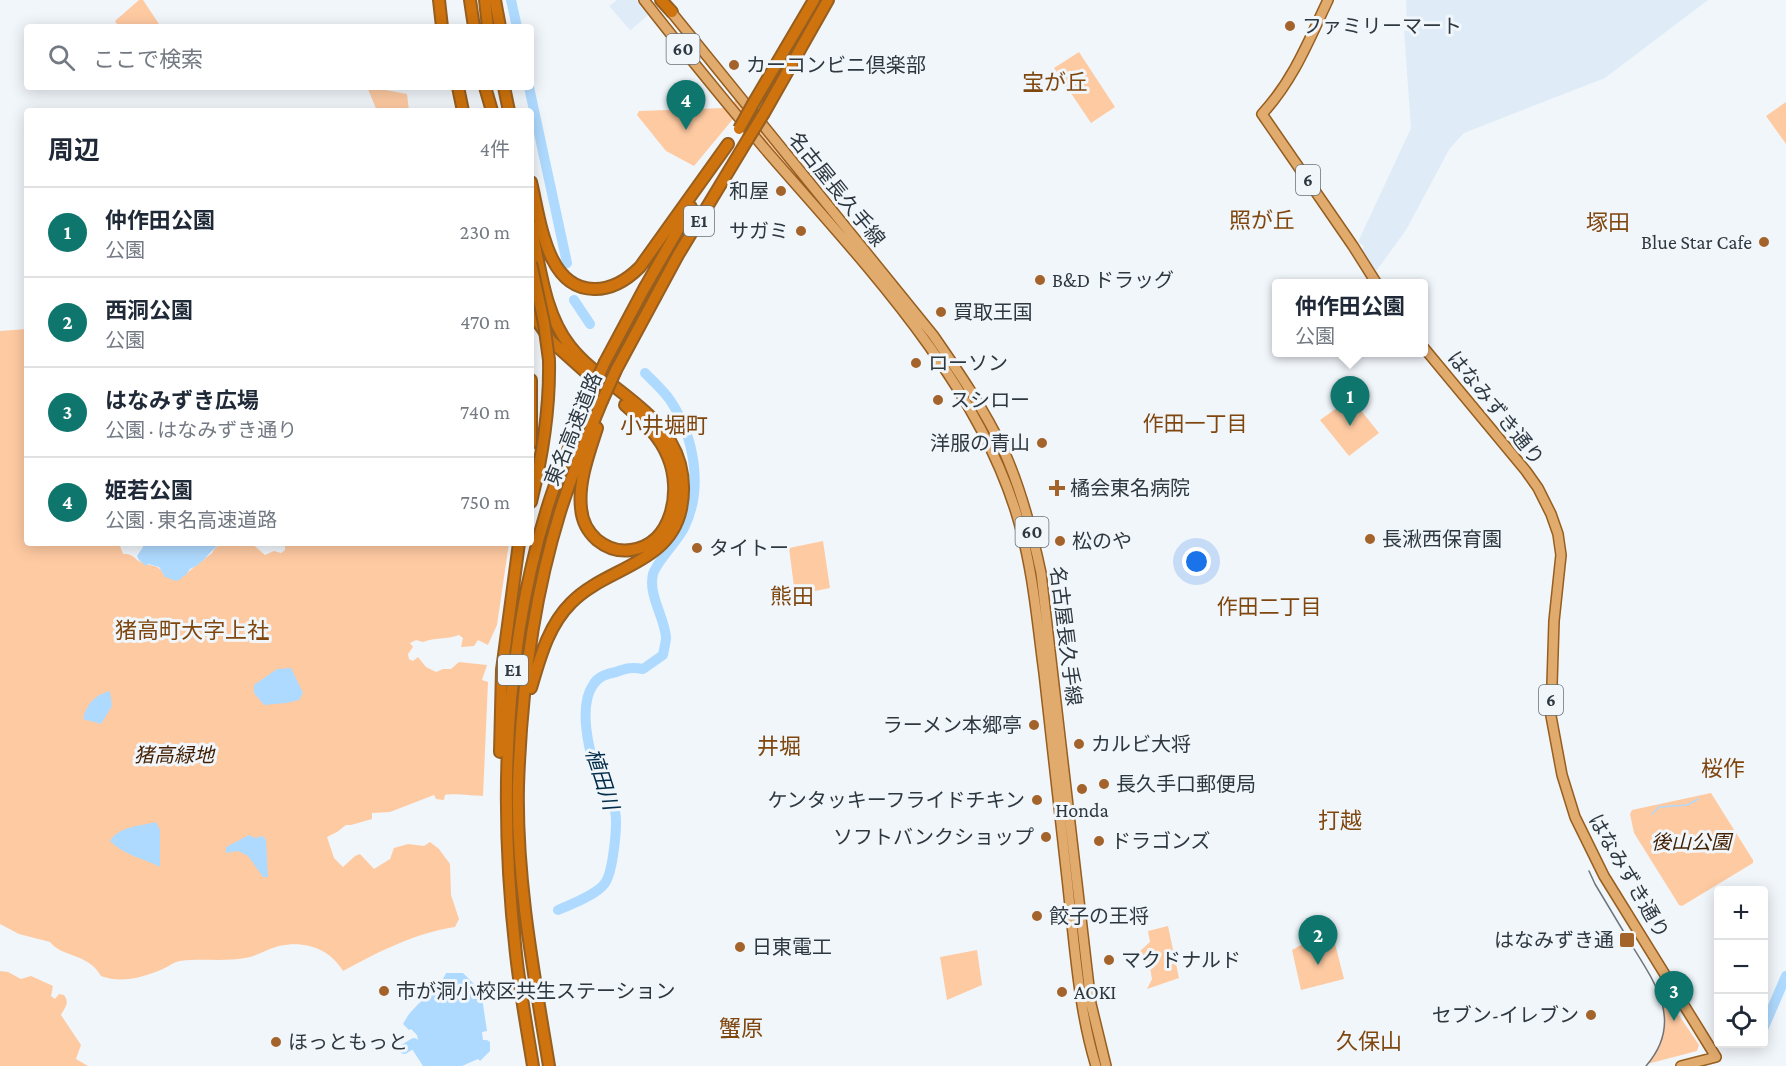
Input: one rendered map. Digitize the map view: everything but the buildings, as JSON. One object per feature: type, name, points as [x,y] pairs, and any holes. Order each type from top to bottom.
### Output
[{"type":"highway","points":[[439,0],[442,24]]},
{"type":"highway","points":[[470,0],[474,24]]},
{"type":"highway","points":[[485,0],[488,24]]},
{"type":"highway","points":[[497,0],[500,24]]},
{"type":"highway","points":[[661,0],[672,12]]},
{"type":"highway","name":"東名高速道路","points":[[533,1066],[516,956],[506,805],[507,736],[514,662],[530,573],[548,508],[590,395],[605,362],[665,249],[814,0]]},
{"type":"highway","name":"東名高速道路","points":[[549,1066],[529,946],[518,786],[522,719],[533,632],[544,571],[569,485],[651,304],[828,0]]},
{"type":"highway","points":[[459,90],[463,108]]},
{"type":"highway","points":[[486,90],[490,108]]},
{"type":"highway","points":[[505,90],[508,108]]},
{"type":"highway","points":[[534,194],[549,252],[556,268],[573,284],[586,289],[601,289],[622,281],[640,267],[728,144]]},
{"type":"highway","points":[[522,719],[547,640],[557,620],[585,591],[645,559],[661,546],[677,523],[682,505],[683,485],[678,457],[664,431],[651,417],[588,366],[560,331],[549,301],[534,238]]},
{"type":"highway","points":[[534,277],[549,360],[546,434],[534,488]]},
{"type":"highway","points":[[534,303],[548,332],[574,364]]},
{"type":"highway","points":[[534,317],[550,341],[648,426],[665,450],[672,468],[674,498],[667,524],[652,542],[629,551],[607,547],[594,537],[585,523],[581,507],[581,489],[586,465],[605,402]]},
{"type":"highway","points":[[516,956],[504,850],[500,757],[502,669],[519,546]]},
{"type":"main road","name":"名古屋長久手線","points":[[644,0],[723,98],[817,206],[924,340],[970,409],[992,449],[1017,516],[1031,572],[1082,1006],[1096,1066]]},
{"type":"main road","name":"6","points":[[1328,0],[1299,64],[1272,104],[1262,114],[1374,279]]},
{"type":"main road","name":"名古屋長久手線","points":[[672,12],[933,335],[964,380],[1004,451],[1033,536],[1041,573],[1090,1004],[1106,1066]]},
{"type":"main road","name":"はなみずき通り","points":[[1428,353],[1526,471],[1538,488],[1551,514],[1558,534],[1561,555],[1554,621],[1551,716],[1562,774],[1588,846],[1604,876],[1716,1057],[1681,1066]]},
{"type":"shaded area","points":[[617,0],[637,0],[648,15],[631,30],[609,6]]},
{"type":"shaded area","points":[[1406,0],[1708,0],[1605,78],[1464,133],[1450,148],[1406,230],[1377,270],[1373,270],[1362,251],[1364,246],[1358,242],[1411,128],[1404,31],[1407,31]]},
{"type":"green space","points":[[139,0],[143,0],[159,24],[117,24],[115,21]]},
{"type":"green space","points":[[1079,52],[1115,107],[1091,123],[1054,68]]},
{"type":"green space","points":[[368,90],[407,94],[409,108],[376,108]]},
{"type":"green space","points":[[736,99],[773,143],[811,195],[765,146],[734,102]]},
{"type":"green space","points":[[1786,102],[1786,144],[1766,116]]},
{"type":"green space","points":[[724,108],[733,119],[694,166],[666,151],[637,115],[639,111]]},
{"type":"green space","name":"猪高緑地","points":[[24,329],[24,546],[120,546],[123,554],[129,554],[139,561],[156,566],[163,573],[183,576],[219,546],[254,546],[265,555],[274,551],[281,553],[285,550],[285,546],[509,546],[497,625],[488,645],[478,640],[474,646],[461,647],[463,638],[459,635],[423,642],[416,640],[410,643],[413,647],[408,654],[409,659],[413,661],[418,657],[426,667],[436,672],[451,669],[459,662],[487,665],[482,680],[488,682],[483,796],[449,794],[445,795],[444,800],[436,799],[434,795],[390,812],[372,813],[372,819],[346,825],[327,837],[334,858],[343,867],[360,854],[374,869],[390,859],[394,848],[408,844],[424,846],[430,842],[439,849],[450,864],[451,895],[459,919],[455,927],[426,934],[383,950],[343,971],[331,957],[316,948],[289,944],[245,958],[180,961],[148,975],[116,979],[101,976],[89,963],[55,947],[50,942],[19,934],[0,924],[0,331]]},
{"type":"green space","points":[[1351,398],[1379,433],[1349,456],[1320,420]]},
{"type":"green space","points":[[823,541],[830,588],[795,595],[789,548]]},
{"type":"green space","name":"後山公園","points":[[1711,793],[1753,863],[1682,906],[1679,905],[1634,833],[1630,814],[1632,810]]},
{"type":"green space","points":[[1168,926],[1179,978],[1147,989],[1152,979],[1149,962],[1140,951],[1150,942],[1148,931]]},
{"type":"green space","points":[[1331,928],[1344,979],[1301,990],[1292,950]]},
{"type":"green space","points":[[977,950],[982,985],[947,1000],[940,957]]},
{"type":"green space","points":[[0,971],[8,972],[21,979],[31,976],[53,986],[51,996],[55,999],[59,994],[64,995],[67,1003],[61,1015],[81,1045],[76,1059],[88,1066],[0,1066]]},
{"type":"green space","points":[[1661,981],[1672,1005],[1699,1045],[1697,1051],[1647,1064],[1659,1044],[1664,1026],[1663,1006],[1656,985]]},
{"type":"water","points":[[218,546],[185,576],[176,581],[165,577],[159,567],[148,564],[146,566],[139,560],[137,556],[143,547]]},
{"type":"water","points":[[291,668],[303,693],[299,700],[264,705],[254,693],[254,685],[277,669]]},
{"type":"water","points":[[110,691],[112,706],[101,724],[83,719],[92,700]]},
{"type":"water","points":[[156,822],[160,830],[160,867],[127,853],[110,841],[125,829]]},
{"type":"water","points":[[249,835],[255,838],[263,836],[266,840],[268,877],[263,877],[248,856],[238,851],[226,853],[226,847]]},
{"type":"water","points":[[446,973],[463,973],[481,991],[487,1031],[482,1032],[483,1040],[490,1042],[490,1051],[480,1061],[478,1059],[462,1066],[423,1066],[412,1049],[416,1046],[413,1041],[418,1040],[417,1035],[403,1024]]},
{"type":"waterway","name":"植田川","points":[[511,0],[516,24]]},
{"type":"waterway","name":"植田川","points":[[530,90],[534,108]]},
{"type":"waterway","name":"植田川","points":[[534,110],[567,263]]},
{"type":"waterway","name":"植田川","points":[[574,300],[590,324]]},
{"type":"waterway","name":"植田川","points":[[558,910],[583,899],[605,883],[614,848],[615,811],[597,774],[588,742],[586,705],[589,694],[597,679],[626,669],[643,669],[663,655],[666,637],[654,598],[653,574],[684,528],[694,496],[694,462],[685,430],[670,400],[645,373]]},
{"type":"waterway","points":[[1652,814],[1659,807],[1687,805],[1698,799]]},
{"type":"waterway","points":[[1768,1018],[1786,976]]},
{"type":"waterway","points":[[404,1049],[414,1043]]},
{"type":"tram line","points":[[1589,871],[1649,974],[1662,1004],[1665,1019],[1663,1034],[1657,1050],[1646,1066]]},
{"type":"place","name":"ファミリーマート","points":[[1290,26]]},
{"type":"place","name":"カーコンビニ倶楽部","points":[[734,65]]},
{"type":"place","name":"姫若公園","points":[[686,130]]},
{"type":"place","name":"和屋","points":[[781,191]]},
{"type":"place","name":"サガミ","points":[[801,231]]},
{"type":"place","name":"Blue Star Cafe","points":[[1764,242]]},
{"type":"place","name":"B&D ドラッグ","points":[[1040,280]]},
{"type":"place","name":"買取王国","points":[[941,312]]},
{"type":"place","name":"ローソン","points":[[916,363]]},
{"type":"place","name":"スシロー","points":[[938,400]]},
{"type":"place","name":"仲作田公園","points":[[1350,426]]},
{"type":"place","name":"洋服の青山","points":[[1042,443]]},
{"type":"place","name":"橘会東名病院","points":[[1057,488]]},
{"type":"place","name":"長湫西保育園","points":[[1370,539]]},
{"type":"place","name":"松のや","points":[[1060,541]]},
{"type":"place","name":"タイトー","points":[[697,548]]},
{"type":"place","name":"ラーメン本郷亭","points":[[1034,725]]},
{"type":"place","name":"カルビ大将","points":[[1079,744]]},
{"type":"place","name":"長久手口郵便局","points":[[1104,784]]},
{"type":"place","name":"Honda","points":[[1082,789]]},
{"type":"place","name":"ケンタッキーフライドチキン","points":[[1037,800]]},
{"type":"place","name":"ソフトバンクショップ","points":[[1046,837]]},
{"type":"place","name":"ドラゴンズ","points":[[1099,841]]},
{"type":"place","name":"餃子の王将","points":[[1037,916]]},
{"type":"place","name":"はなみずき通","points":[[1627,940]]},
{"type":"place","name":"日東電工","points":[[740,947]]},
{"type":"place","name":"マクドナルド","points":[[1109,960]]},
{"type":"place","name":"西洞公園","points":[[1318,965]]},
{"type":"place","name":"市が洞小校区共生ステーション","points":[[384,991]]},
{"type":"place","name":"AOKI","points":[[1062,992]]},
{"type":"place","name":"セブン-イレブン","points":[[1591,1015]]},
{"type":"place","name":"はなみずき広場","points":[[1674,1021]]},
{"type":"place","name":"ほっともっと","points":[[276,1042]]},
{"type":"district","name":"宝が丘","points":[[1055,82]]},
{"type":"district","name":"照が丘","points":[[1262,220]]},
{"type":"district","name":"塚田","points":[[1608,222]]},
{"type":"district","name":"作田一丁目","points":[[1195,424]]},
{"type":"district","name":"小井堀町","points":[[664,425]]},
{"type":"district","name":"熊田","points":[[792,596]]},
{"type":"district","name":"作田二丁目","points":[[1269,607]]},
{"type":"district","name":"猪高町大字上社","points":[[192,630]]},
{"type":"district","name":"井堀","points":[[779,746]]},
{"type":"district","name":"桜作","points":[[1723,768]]},
{"type":"district","name":"打越","points":[[1340,820]]},
{"type":"district","name":"蟹原","points":[[741,1028]]},
{"type":"district","name":"久保山","points":[[1369,1041]]}]
